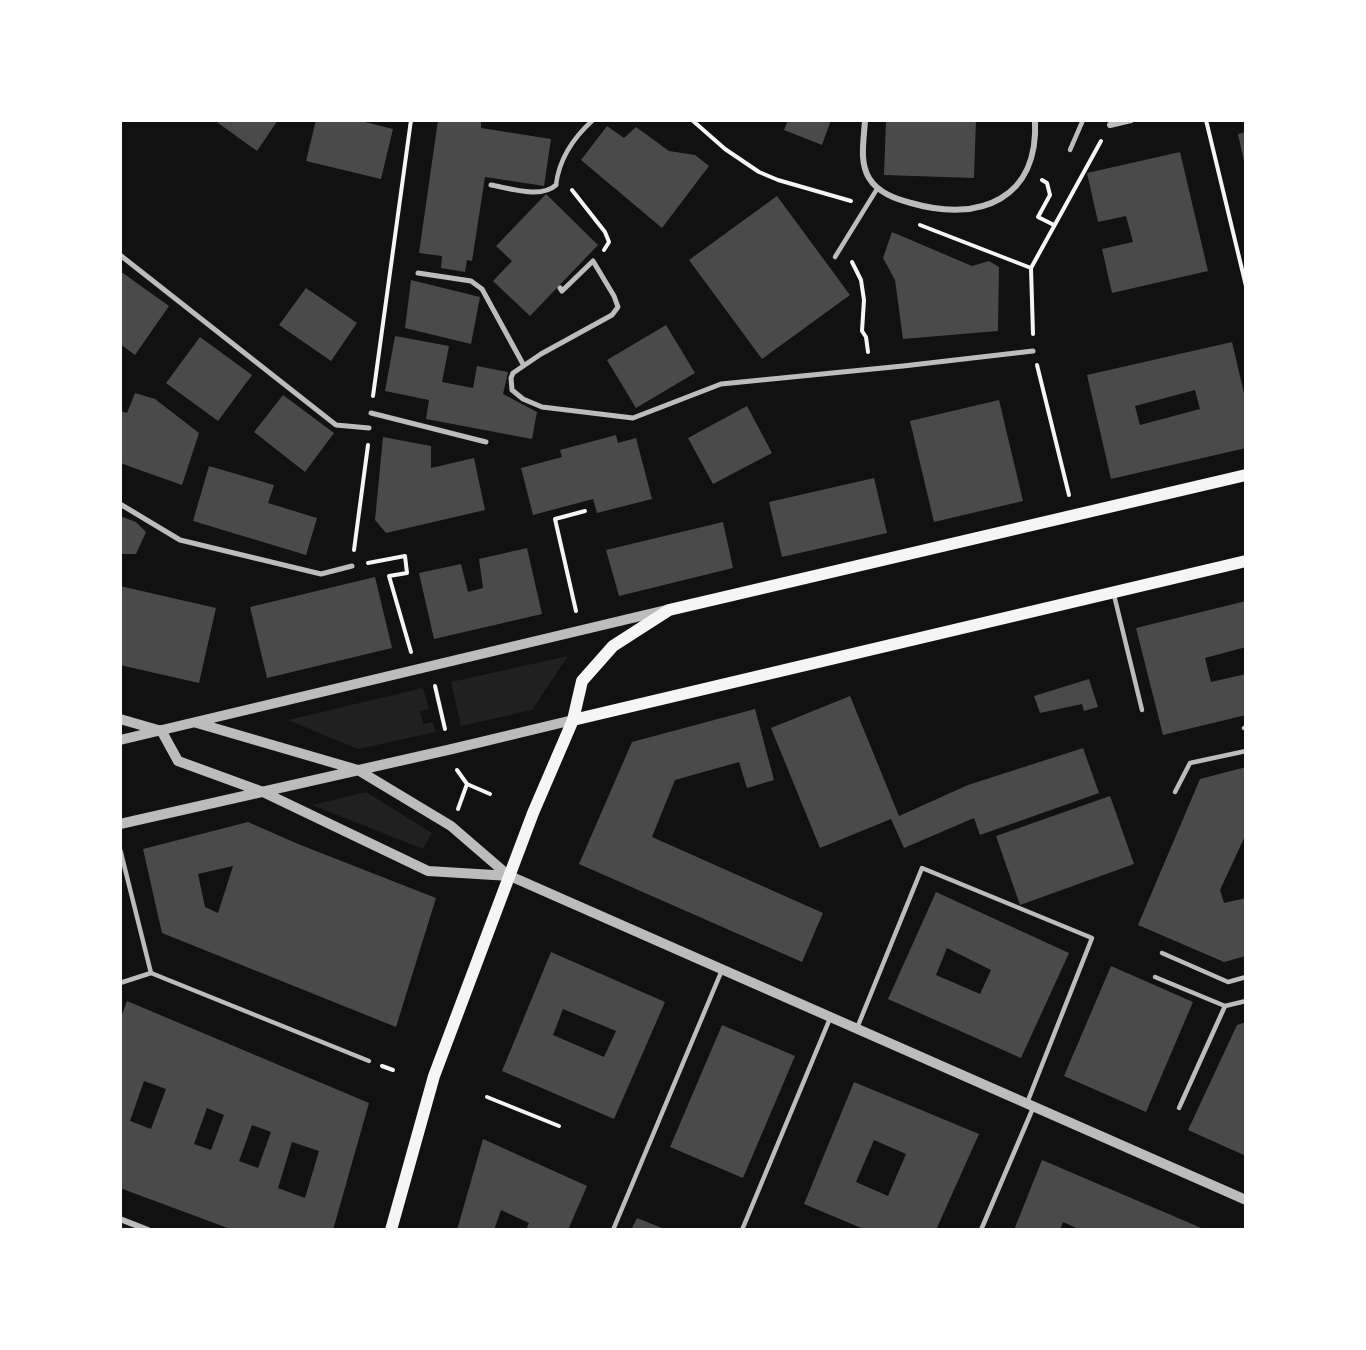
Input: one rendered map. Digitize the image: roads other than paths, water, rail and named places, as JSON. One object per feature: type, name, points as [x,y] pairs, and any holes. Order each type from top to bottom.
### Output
[{"type":"main road","points":[[391,1230],[434,1076],[533,813],[573,720],[582,681],[613,646],[669,610],[1246,475]]},
{"type":"main road","points":[[573,720],[1246,561]]},
{"type":"street","points":[[865,120],[863,150],[865,167],[877,189],[890,196],[919,205],[953,210],[969,210],[999,199],[1012,191],[1024,178],[1035,146],[1035,120]]},
{"type":"street","points":[[1110,125],[1131,120]]},
{"type":"street","points":[[491,185],[536,192],[551,189],[556,185]]},
{"type":"street","points":[[120,255],[336,425],[369,428]]},
{"type":"street","points":[[560,288],[562,291],[593,261],[617,301],[616,311],[523,364],[513,373],[512,390],[523,399],[542,407],[633,418],[721,384],[1033,351]]},
{"type":"street","points":[[418,273],[471,281],[477,284],[482,289],[523,364]]},
{"type":"street","points":[[371,412],[486,442]]},
{"type":"street","points":[[120,504],[180,540],[321,574],[352,566]]},
{"type":"street","points":[[120,740],[669,610]]},
{"type":"street","points":[[120,719],[161,730],[178,761],[263,792],[428,871],[510,876]]},
{"type":"street","points":[[120,824],[573,720]]},
{"type":"street","points":[[195,722],[358,770],[451,826],[510,876],[1246,1200]]},
{"type":"street","points":[[120,1219],[148,1230]]},
{"type":"lane","points":[[556,185],[562,159],[575,138],[593,120]]},
{"type":"lane","points":[[1070,150],[1083,120]]},
{"type":"lane","points":[[836,257],[877,189]]},
{"type":"lane","points":[[1114,592],[1142,710]]},
{"type":"lane","points":[[1175,792],[1190,763],[1246,751]]},
{"type":"lane","points":[[120,849],[151,973]]},
{"type":"lane","points":[[857,1028],[922,868],[1092,938],[1031,1105],[981,1230]]},
{"type":"lane","points":[[1162,953],[1228,982],[1246,977]]},
{"type":"lane","points":[[613,1230],[723,969]]},
{"type":"lane","points":[[120,983],[151,973],[369,1061]]},
{"type":"lane","points":[[1155,977],[1225,1006],[1246,1000]]},
{"type":"lane","points":[[1179,1108],[1225,1006]]},
{"type":"lane","points":[[742,1230],[831,1016]]}]
